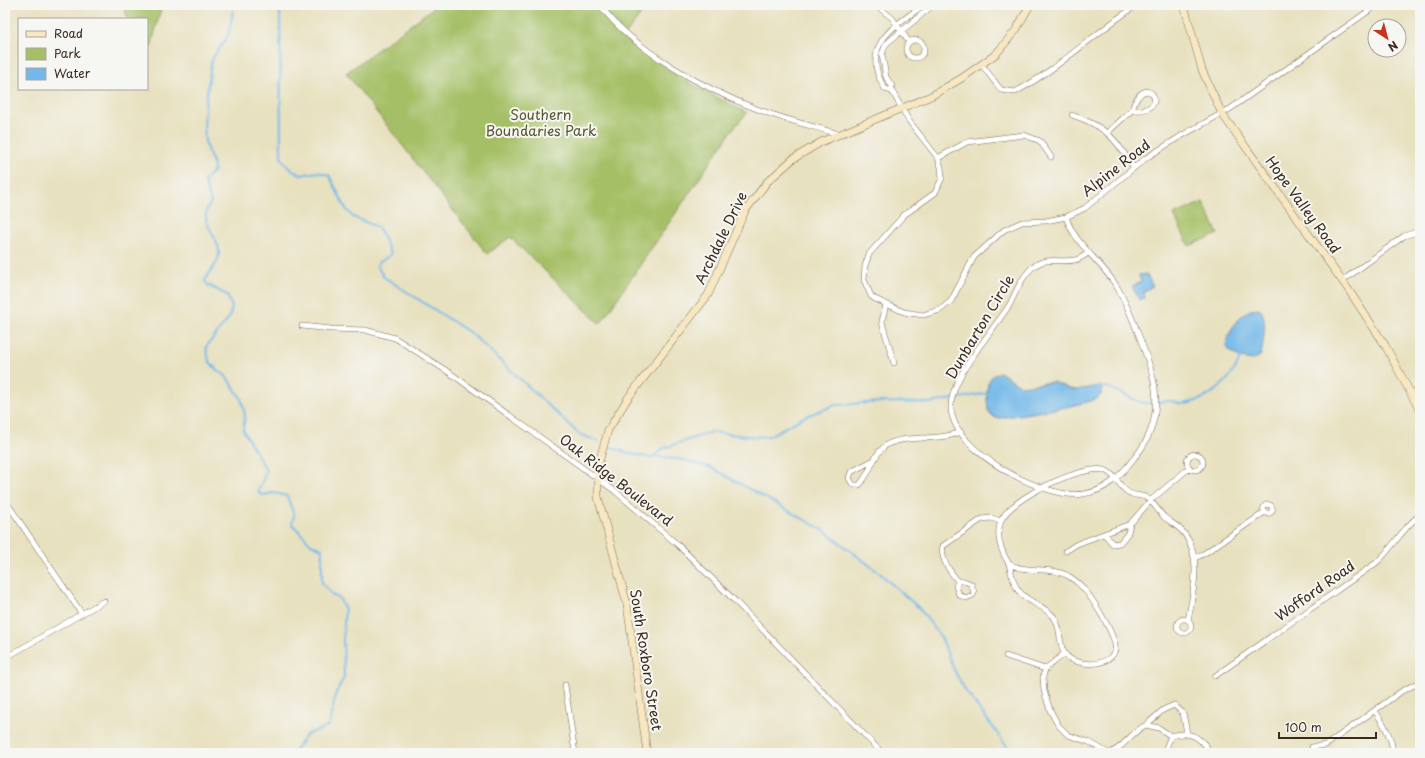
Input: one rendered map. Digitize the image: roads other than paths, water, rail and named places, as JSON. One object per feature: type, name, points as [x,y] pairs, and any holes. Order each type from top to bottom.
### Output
[{"type":"street","points":[[600,5],[629,36],[690,77],[751,107],[839,134]]},
{"type":"street","points":[[876,5],[892,18],[909,42]]},
{"type":"street","points":[[924,5],[888,31],[878,46],[875,60],[880,80],[885,89],[892,91],[892,86],[886,77],[882,54],[886,44],[933,5]]},
{"type":"street","name":"Archdale Drive","points":[[597,478],[602,446],[613,421],[633,392],[708,294],[751,200],[767,182],[793,159],[821,142],[940,92],[982,65],[996,54],[1010,38],[1030,5]]},
{"type":"street","points":[[982,65],[1001,90],[1015,92],[1045,73],[1137,5]]},
{"type":"street","name":"Hope Valley Road","points":[[1184,5],[1202,70],[1222,114],[1342,281],[1385,345],[1420,411]]},
{"type":"street","name":"Alpine Road","points":[[892,91],[901,109],[938,158],[942,178],[935,193],[904,214],[874,248],[866,260],[864,273],[865,286],[871,296],[886,305],[911,314],[923,315],[934,313],[951,301],[974,257],[996,236],[1009,227],[1022,222],[1046,221],[1066,216],[1092,204],[1134,168],[1164,146],[1222,114],[1377,5]]},
{"type":"street","points":[[1108,132],[1132,110],[1136,100],[1143,93],[1147,90],[1154,94],[1155,99],[1151,106],[1140,111],[1132,110]]},
{"type":"street","points":[[1072,115],[1090,121],[1108,132],[1134,168]]},
{"type":"street","points":[[938,158],[967,142],[1024,135],[1040,141],[1051,156]]},
{"type":"street","name":"Dunbarton Circle","points":[[1066,216],[1074,235],[1088,254],[1109,275],[1120,291],[1149,364],[1155,390],[1155,412],[1148,437],[1137,455],[1116,480],[1103,488],[1084,494],[1069,494],[1014,476],[987,459],[961,432],[951,411],[956,387],[965,369],[1008,306],[1028,271],[1040,263],[1056,260],[1075,260],[1088,254]]},
{"type":"street","points":[[1342,281],[1404,236],[1420,231]]},
{"type":"street","points":[[886,305],[882,326],[894,362]]},
{"type":"street","name":"Oak Ridge Boulevard","points":[[302,326],[331,330],[365,330],[395,338],[450,373],[597,478],[638,509],[678,545],[737,603],[882,753]]},
{"type":"street","points":[[872,461],[851,472],[849,478],[853,485],[859,485],[863,482],[872,461],[885,446],[897,441],[948,437],[961,432]]},
{"type":"street","points":[[1066,551],[1084,542],[1130,524],[1150,501],[1189,468]]},
{"type":"street","points":[[1009,564],[1022,569],[1053,571],[1069,577],[1082,587],[1115,641],[1114,653],[1102,662],[1081,663],[1074,661],[1064,654],[1055,619],[1017,590],[1009,564],[1000,546],[1001,521],[1011,506],[1019,500],[1044,487],[1080,473],[1105,470],[1124,490],[1131,494],[1145,497],[1150,501],[1164,517],[1184,533],[1191,544],[1195,558],[1188,620]]},
{"type":"street","name":"South Roxboro Street","points":[[597,478],[600,507],[627,604],[647,753]]},
{"type":"street","points":[[5,500],[82,614]]},
{"type":"street","points":[[1195,558],[1205,553],[1265,512]]},
{"type":"street","name":"Wofford Road","points":[[1215,676],[1376,563],[1387,552],[1409,524],[1420,515]]},
{"type":"street","points":[[958,581],[945,562],[942,550],[943,546],[982,519],[991,518],[1001,521]]},
{"type":"street","points":[[1105,535],[1113,544],[1120,543],[1128,533],[1130,524]]},
{"type":"street","points":[[5,658],[104,601]]},
{"type":"street","points":[[1064,654],[1045,670],[1043,684],[1046,700],[1058,725],[1068,735],[1088,742],[1105,752],[1117,749],[1135,731],[1146,725],[1163,710],[1174,705],[1183,713],[1187,734]]},
{"type":"street","points":[[1006,656],[1045,670]]},
{"type":"street","points":[[1312,747],[1326,745],[1402,691],[1420,682]]},
{"type":"street","points":[[565,684],[575,753]]},
{"type":"street","points":[[1374,711],[1388,731],[1392,742],[1393,753]]},
{"type":"street","points":[[1146,725],[1158,728],[1171,736],[1187,734],[1196,736],[1207,747]]},
{"type":"street","points":[[1164,753],[1171,736]]},
{"type":"water","points":[[1146,274],[1153,286],[1144,291],[1145,298],[1139,300],[1132,286],[1141,282],[1139,275]]},
{"type":"water","points":[[1258,308],[1263,316],[1264,323],[1264,337],[1261,355],[1254,360],[1240,358],[1226,348],[1229,335],[1240,317],[1251,310]]},
{"type":"water","points":[[1000,372],[1021,386],[1053,382],[1070,389],[1077,390],[1098,386],[1102,388],[1101,395],[1085,403],[995,418],[988,411],[987,388],[991,378]]},
{"type":"waterway","points":[[234,5],[228,35],[211,64],[204,122],[206,145],[214,170],[204,181],[211,202],[206,210],[206,219],[218,247],[219,253],[217,262],[205,281],[208,285],[227,295],[232,307],[229,318],[206,347],[209,361],[218,371],[225,375],[241,398],[245,414],[243,430],[266,470],[258,492],[262,495],[274,493],[287,496],[294,515],[292,524],[311,544],[322,549],[322,583],[333,596],[339,598],[345,609],[343,640],[344,677],[336,693],[329,725],[307,734],[293,753]]},
{"type":"waterway","points":[[280,5],[281,157],[288,167],[301,175],[318,172],[329,175],[346,209],[353,217],[375,226],[380,230],[391,255],[379,262],[377,266],[384,277],[472,334],[579,434],[598,441]]},
{"type":"waterway","points":[[1099,387],[1111,388],[1139,402],[1145,403],[1173,401],[1182,404],[1192,402],[1210,395],[1218,389],[1232,374],[1241,356]]},
{"type":"waterway","points":[[651,458],[664,448],[711,432],[756,437],[769,436],[806,416],[835,405],[881,402],[930,403],[989,393]]},
{"type":"waterway","points":[[608,446],[628,453],[651,458],[654,456],[684,460],[709,467],[823,530],[877,571],[919,608],[941,637],[954,670],[965,690],[1009,749],[1022,753]]},
{"type":"park label","name":"Southern Boundaries Park","points":[[541,124]]}]
